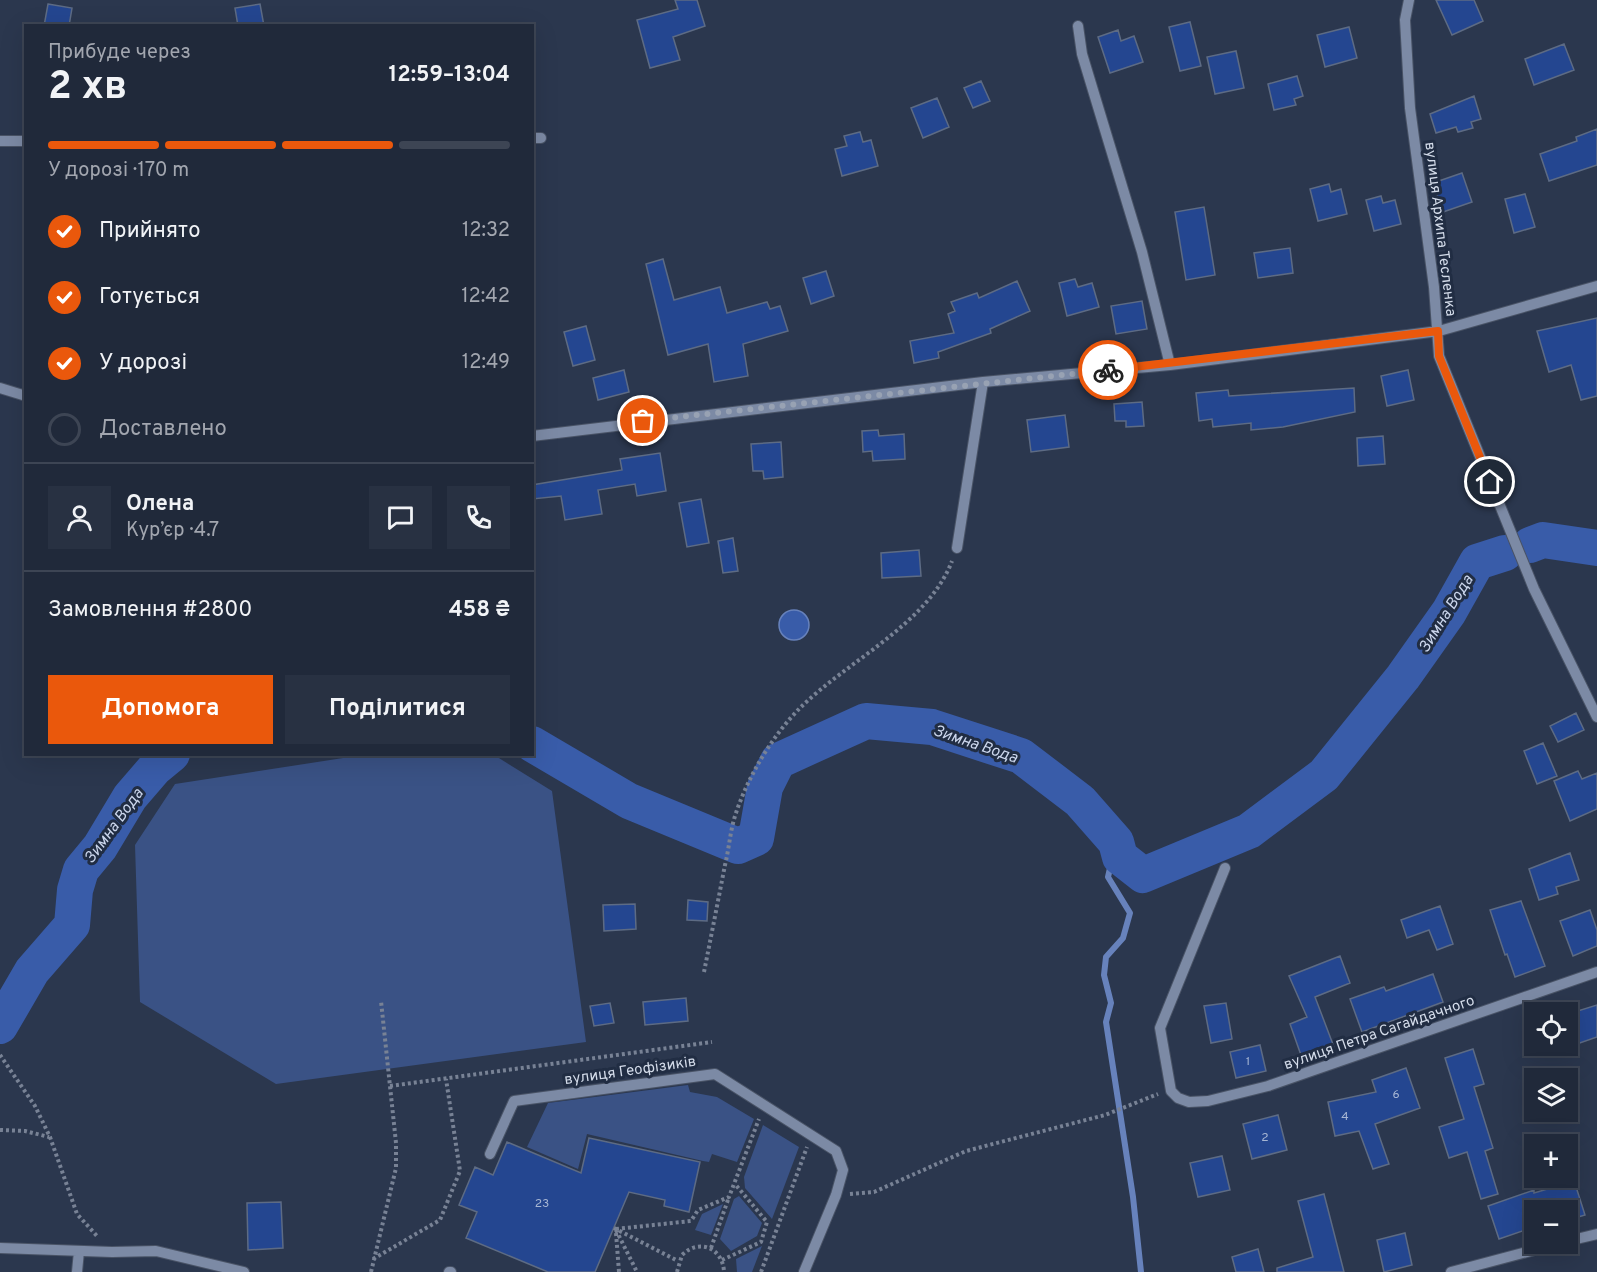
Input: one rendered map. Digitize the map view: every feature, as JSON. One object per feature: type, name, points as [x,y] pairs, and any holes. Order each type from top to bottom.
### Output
[{"type":"street","name":"вулиця Архипа Тесленка","points":[[1408,0],[1405,20],[1410,108],[1438,331],[1439,356],[1534,589],[1597,717]]},
{"type":"street","points":[[1078,26],[1082,54],[1142,252],[1170,365]]},
{"type":"street","points":[[0,141],[24,141]]},
{"type":"street","points":[[534,436],[983,382],[1170,365],[1438,331],[1597,286]]},
{"type":"street","points":[[957,548],[983,382]]},
{"type":"street","points":[[0,388],[24,395]]},
{"type":"street","points":[[1171,1091],[1160,1028],[1225,868]]},
{"type":"street","name":"вулиця Петра Сагайдачного","points":[[1171,1091],[1178,1098],[1189,1102],[1208,1101],[1268,1086],[1597,972]]},
{"type":"street","name":"вулиця Геофізиків","points":[[490,1154],[514,1101],[715,1074],[836,1151],[843,1170],[836,1195],[804,1272]]},
{"type":"street","points":[[1578,1239],[1597,1234]]},
{"type":"street","points":[[0,1248],[112,1252],[156,1251],[244,1272]]},
{"type":"street","points":[[77,1272],[78,1251]]},
{"type":"street","points":[[1450,1272],[1524,1253]]},
{"type":"path","points":[[704,972],[735,817],[750,779],[778,734],[800,708],[905,622],[932,595],[946,576],[957,548]]},
{"type":"path","points":[[371,1272],[372,1260],[396,1168],[396,1143],[381,1001]]},
{"type":"path","points":[[390,1086],[712,1042]]},
{"type":"path","points":[[0,1055],[35,1106],[50,1137],[77,1214],[112,1252]]},
{"type":"path","points":[[372,1260],[440,1220],[460,1171],[446,1079]]},
{"type":"path","points":[[836,1195],[874,1192],[966,1151],[1105,1115],[1171,1091]]},
{"type":"path","points":[[711,1248],[760,1118]]},
{"type":"path","points":[[0,1130],[25,1131],[50,1137]]},
{"type":"path","points":[[761,1272],[812,1135]]},
{"type":"path","points":[[722,1260],[761,1242],[767,1222],[734,1184]]},
{"type":"path","points":[[615,1229],[691,1221],[698,1210],[729,1197]]},
{"type":"path","points":[[615,1229],[678,1261]]},
{"type":"path","points":[[615,1229],[619,1272]]},
{"type":"path","points":[[615,1229],[637,1272]]},
{"type":"path","points":[[677,1272],[678,1261],[692,1248],[711,1248],[722,1260],[724,1272]]},
{"type":"shaded area","points":[[794,610],[805,614],[809,625],[805,636],[794,640],[783,636],[779,625],[783,614]]},
{"type":"shaded area","points":[[356,756],[496,756],[552,791],[586,1042],[276,1084],[140,1002],[135,845],[175,784]]},
{"type":"shaded area","points":[[688,1085],[690,1092],[717,1097],[754,1119],[737,1162],[712,1154],[709,1162],[703,1161],[587,1134],[578,1169],[527,1147],[548,1103]]},
{"type":"shaded area","points":[[763,1125],[799,1147],[772,1219],[745,1188],[744,1177]]},
{"type":"shaded area","points":[[739,1196],[762,1223],[757,1236],[731,1251],[720,1239],[734,1199]]},
{"type":"shaded area","points":[[723,1204],[711,1235],[695,1230],[702,1214]]},
{"type":"shaded area","points":[[762,1246],[752,1272],[737,1272],[736,1259]]},
{"type":"building","points":[[675,0],[697,0],[705,26],[673,37],[680,60],[650,68],[637,20],[678,9]]},
{"type":"building","points":[[1436,0],[1474,0],[1483,21],[1452,35]]},
{"type":"building","points":[[48,4],[72,8],[69,24],[44,24]]},
{"type":"building","points":[[260,4],[264,24],[238,24],[235,8]]},
{"type":"building","points":[[1190,22],[1201,66],[1180,71],[1169,27]]},
{"type":"building","points":[[1349,27],[1357,58],[1325,67],[1317,35]]},
{"type":"building","points":[[1118,30],[1121,41],[1134,36],[1143,62],[1110,73],[1098,37]]},
{"type":"building","points":[[1564,44],[1574,70],[1534,85],[1525,59]]},
{"type":"building","points":[[1236,51],[1244,88],[1215,94],[1207,57]]},
{"type":"building","points":[[1297,76],[1303,96],[1294,99],[1296,105],[1274,110],[1268,84]]},
{"type":"building","points":[[981,81],[990,101],[973,108],[964,88]]},
{"type":"building","points":[[1474,96],[1481,119],[1471,122],[1473,128],[1458,132],[1456,127],[1436,133],[1430,114]]},
{"type":"building","points":[[937,98],[949,127],[923,138],[911,108]]},
{"type":"building","points":[[1597,129],[1597,165],[1549,181],[1540,154],[1577,141],[1576,137]]},
{"type":"building","points":[[860,132],[863,142],[871,140],[878,166],[842,176],[835,149],[847,146],[844,136]]},
{"type":"building","points":[[1462,173],[1472,202],[1443,212],[1433,183]]},
{"type":"building","points":[[1329,184],[1331,192],[1341,189],[1347,214],[1318,221],[1310,189]]},
{"type":"building","points":[[1525,194],[1535,227],[1514,233],[1505,199]]},
{"type":"building","points":[[1381,196],[1383,203],[1395,200],[1401,224],[1374,231],[1366,200]]},
{"type":"building","points":[[1204,207],[1215,275],[1186,280],[1175,212]]},
{"type":"building","points":[[1290,248],[1293,273],[1258,278],[1254,253]]},
{"type":"building","points":[[663,259],[674,300],[720,287],[727,313],[767,302],[770,309],[780,306],[788,331],[743,344],[748,376],[714,382],[708,344],[668,355],[646,264]]},
{"type":"building","points":[[826,271],[834,296],[811,304],[803,278]]},
{"type":"building","points":[[1075,279],[1078,287],[1092,283],[1099,307],[1067,316],[1059,283]]},
{"type":"building","points":[[1017,281],[1030,311],[990,329],[991,333],[938,352],[939,358],[914,363],[910,341],[954,333],[948,314],[955,311],[951,302],[977,293],[979,298]]},
{"type":"building","points":[[1142,301],[1147,329],[1116,334],[1111,306]]},
{"type":"building","points":[[1597,318],[1597,396],[1581,400],[1571,365],[1549,372],[1537,331]]},
{"type":"building","points":[[586,326],[595,360],[573,366],[564,332]]},
{"type":"building","points":[[624,370],[629,392],[598,400],[593,378]]},
{"type":"building","points":[[1408,370],[1414,400],[1387,406],[1381,376]]},
{"type":"building","points":[[1354,388],[1355,412],[1283,427],[1251,430],[1251,423],[1213,427],[1212,419],[1199,421],[1196,393],[1228,390],[1229,396]]},
{"type":"building","points":[[1142,402],[1144,426],[1126,427],[1126,421],[1115,421],[1114,404]]},
{"type":"building","points":[[1065,415],[1069,447],[1031,452],[1027,420]]},
{"type":"building","points":[[878,430],[879,436],[904,434],[905,459],[873,461],[872,451],[863,452],[862,431]]},
{"type":"building","points":[[1383,436],[1385,464],[1358,466],[1357,438]]},
{"type":"building","points":[[781,442],[783,477],[764,479],[763,471],[753,471],[751,444]]},
{"type":"building","points":[[660,453],[666,491],[637,496],[635,484],[598,490],[602,514],[565,520],[561,496],[534,499],[534,485],[622,470],[620,459]]},
{"type":"building","points":[[701,499],[709,543],[687,547],[679,503]]},
{"type":"building","points":[[733,538],[738,571],[723,573],[718,541]]},
{"type":"building","points":[[919,550],[921,576],[882,578],[881,553]]},
{"type":"building","points":[[1576,713],[1584,730],[1558,742],[1550,726]]},
{"type":"building","points":[[1543,743],[1557,776],[1537,784],[1524,751]]},
{"type":"building","points":[[1578,771],[1582,779],[1597,773],[1597,809],[1570,821],[1554,781]]},
{"type":"building","points":[[1570,853],[1579,880],[1556,887],[1558,894],[1539,900],[1529,869]]},
{"type":"building","points":[[688,900],[708,902],[707,921],[687,920]]},
{"type":"building","points":[[1521,901],[1545,966],[1515,977],[1490,910]]},
{"type":"building","points":[[635,904],[636,929],[604,931],[603,905]]},
{"type":"building","points":[[1440,906],[1453,944],[1437,950],[1429,930],[1407,938],[1401,920]]},
{"type":"building","points":[[1590,910],[1597,930],[1597,946],[1573,956],[1560,921]]},
{"type":"building","points":[[1340,956],[1350,983],[1315,997],[1334,1047],[1302,1058],[1290,1024],[1307,1017],[1289,976]]},
{"type":"building","points":[[1433,974],[1443,1002],[1362,1032],[1350,999],[1384,987],[1386,991]]},
{"type":"building","points":[[686,998],[688,1021],[645,1025],[643,1002]]},
{"type":"building","points":[[610,1003],[614,1023],[594,1026],[590,1006]]},
{"type":"building","points":[[1226,1003],[1232,1039],[1211,1043],[1204,1006]]},
{"type":"building","points":[[1597,1005],[1597,1037],[1578,1044],[1578,1011]]},
{"type":"building","points":[[1260,1045],[1266,1071],[1236,1078],[1230,1052]]},
{"type":"building","points":[[1473,1049],[1484,1084],[1474,1087],[1493,1148],[1485,1151],[1498,1194],[1481,1199],[1467,1152],[1449,1158],[1439,1127],[1464,1119],[1445,1058]]},
{"type":"building","points":[[1406,1068],[1420,1108],[1375,1124],[1389,1164],[1373,1169],[1359,1131],[1335,1136],[1328,1102],[1376,1092],[1372,1080]]},
{"type":"building","points":[[1278,1115],[1287,1150],[1252,1159],[1243,1124]]},
{"type":"building","points":[[589,1138],[700,1162],[689,1212],[664,1206],[665,1200],[629,1192],[595,1272],[548,1272],[466,1238],[477,1212],[459,1205],[475,1167],[493,1175],[507,1142],[581,1173]]},
{"type":"building","points":[[1222,1156],[1230,1190],[1198,1197],[1190,1163]]},
{"type":"building","points":[[1551,1188],[1576,1188],[1585,1215],[1578,1217],[1578,1200],[1524,1200],[1524,1230],[1499,1239],[1488,1206],[1534,1190],[1534,1193]]},
{"type":"building","points":[[1324,1194],[1344,1272],[1277,1272],[1277,1268],[1313,1257],[1298,1201]]},
{"type":"building","points":[[281,1202],[283,1248],[248,1250],[247,1203]]},
{"type":"building","points":[[1405,1233],[1412,1265],[1384,1272],[1377,1240]]},
{"type":"building","points":[[1258,1249],[1264,1272],[1236,1272],[1232,1257]]},
{"type":"waterway","name":"Зимна Вода","points":[[1530,545],[1543,540],[1597,548]]},
{"type":"waterway","name":"Зимна Вода","points":[[534,745],[629,801],[738,846],[756,838],[765,787],[778,761],[866,721],[932,727],[1021,756],[1080,801],[1116,842],[1120,857],[1143,875],[1249,831],[1324,775],[1403,677],[1449,612],[1477,562],[1505,553]]},
{"type":"waterway","name":"Зимна Вода","points":[[0,1026],[32,971],[72,925],[75,890],[81,870],[100,847],[130,797],[155,768],[170,756]]},
{"type":"waterway","points":[[1116,842],[1108,877],[1130,913],[1123,938],[1106,957],[1104,975],[1111,1003],[1106,1022],[1133,1197],[1141,1272]]},
{"type":"way so far","points":[[643,421],[1108,370]]},
{"type":"route","points":[[1108,370],[1170,365],[1438,331],[1439,356],[1463,421],[1490,482]]}]
